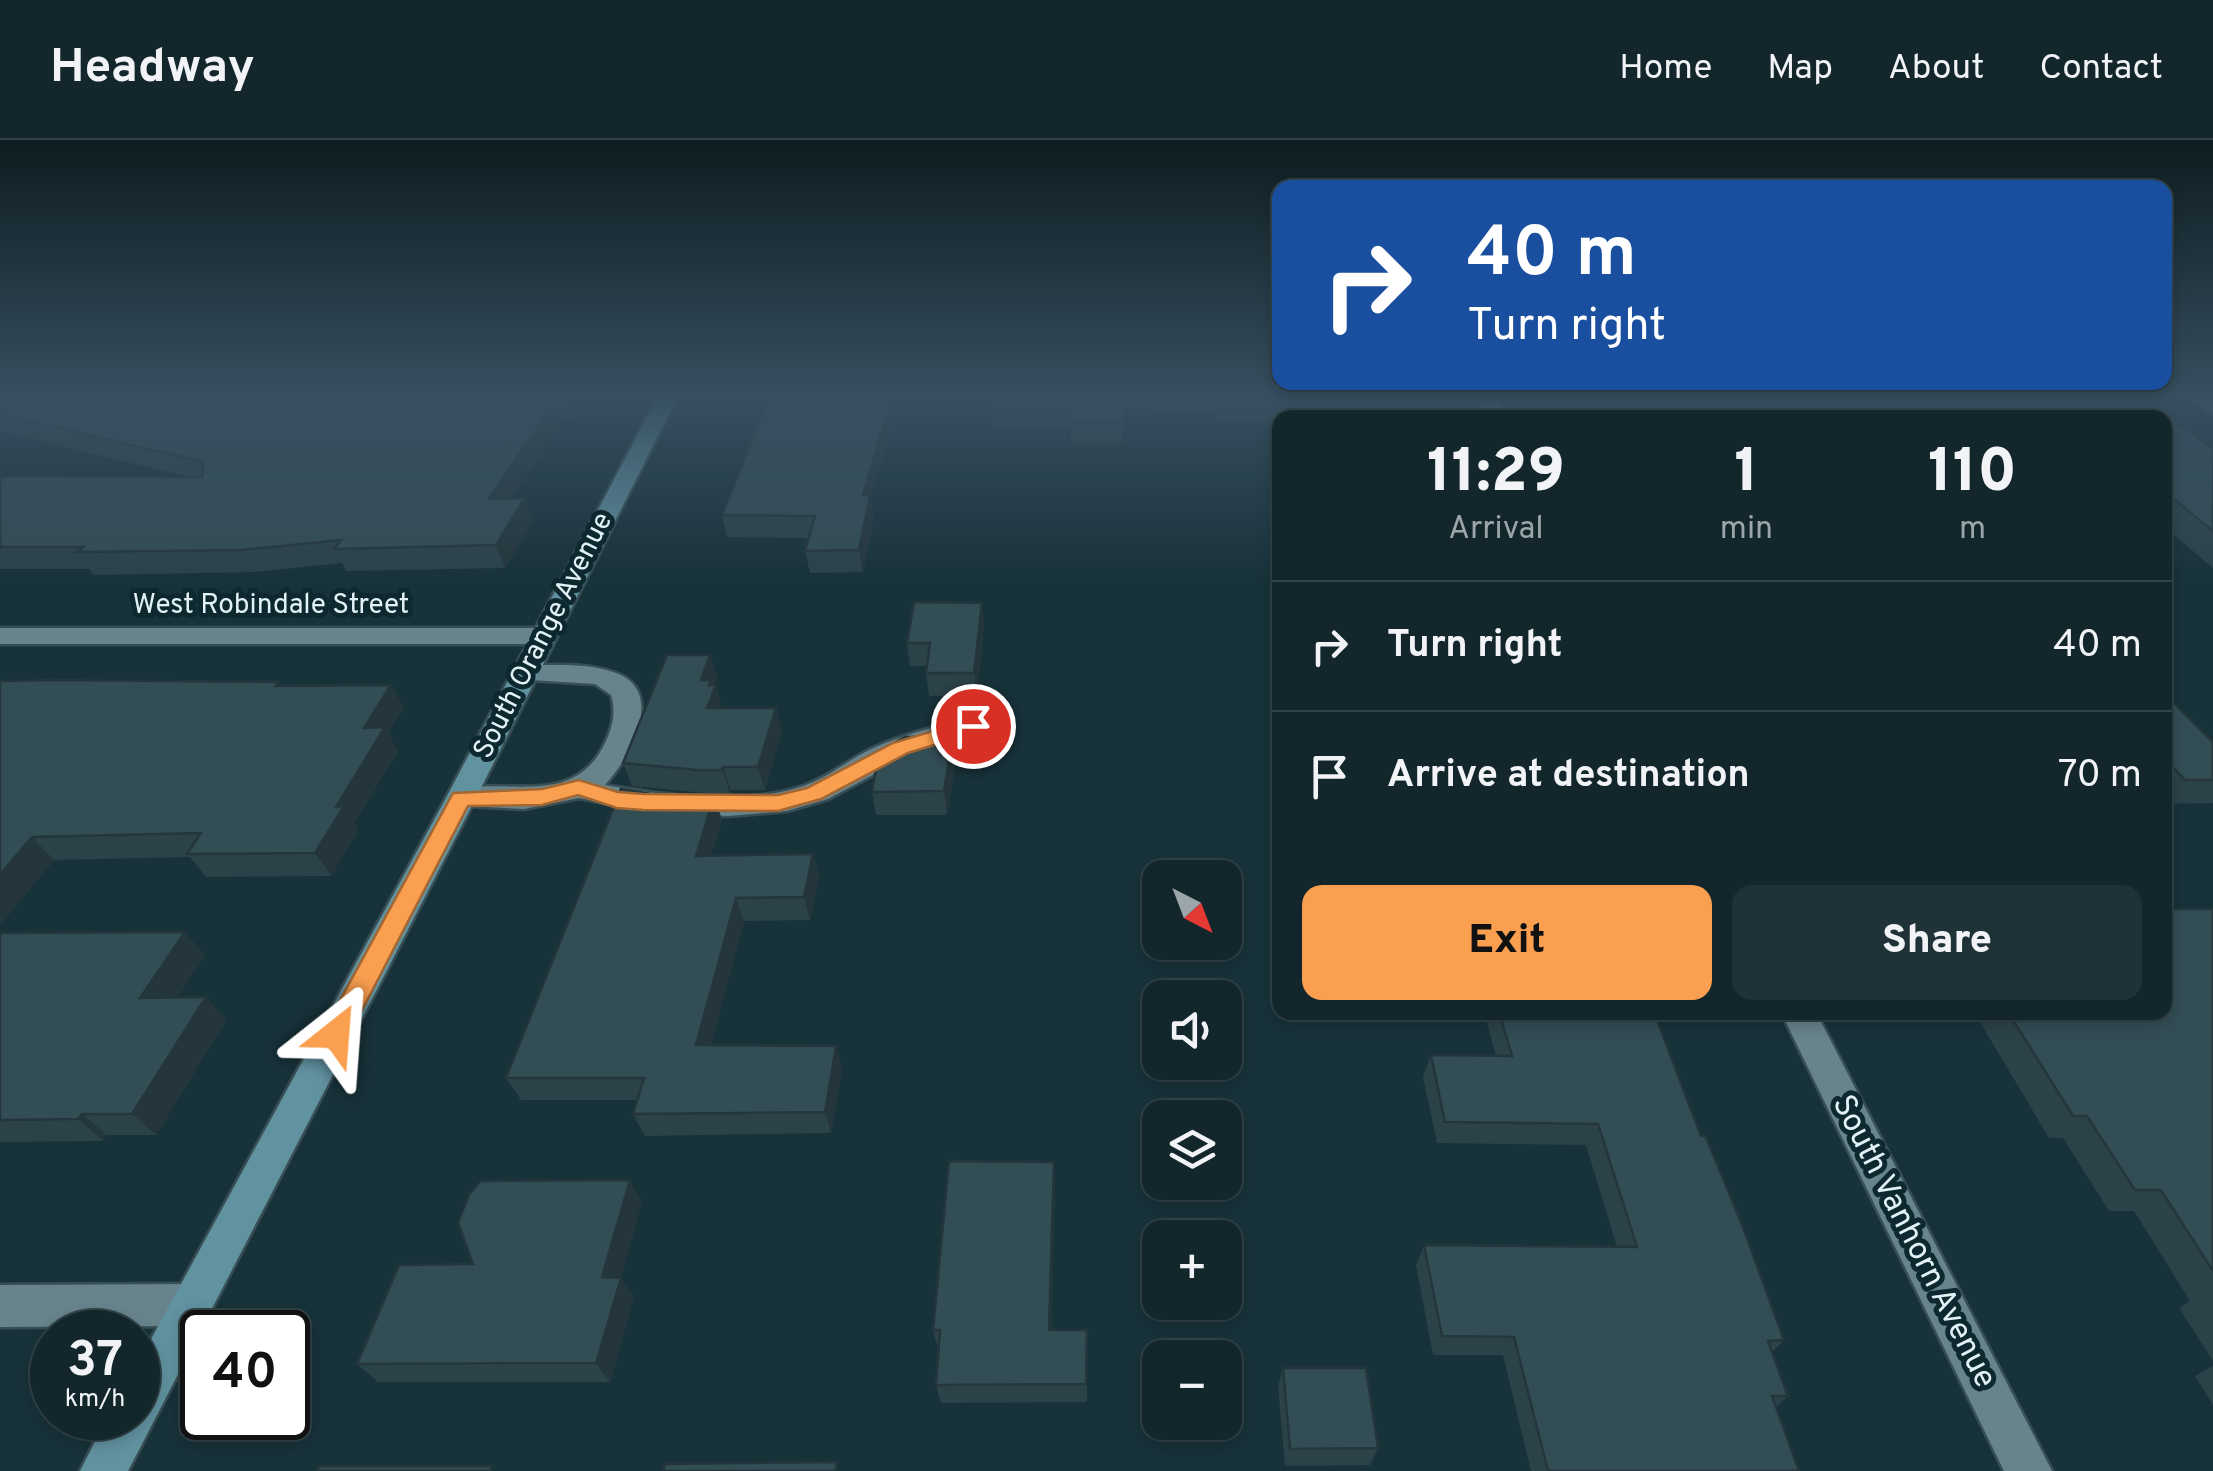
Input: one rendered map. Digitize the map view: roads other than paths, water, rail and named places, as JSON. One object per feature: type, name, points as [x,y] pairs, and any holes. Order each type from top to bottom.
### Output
[{"type":"street","name":"South Orange Avenue","points":[[160,1364],[461,798],[635,458]]},
{"type":"street","name":"West Robindale Street","points":[[0,636],[542,636]]},
{"type":"street","points":[[461,798],[542,797],[579,788],[602,774],[613,758],[625,725],[627,696],[612,680],[523,674]]},
{"type":"street","points":[[579,788],[617,800],[643,802],[778,803],[814,794],[900,748],[973,726]]},
{"type":"street","name":"South Vanhorn Avenue","points":[[1802,1020],[2029,1471]]},
{"type":"street","points":[[0,1306],[192,1304]]},
{"type":"street","points":[[104,1471],[120,1440]]}]
